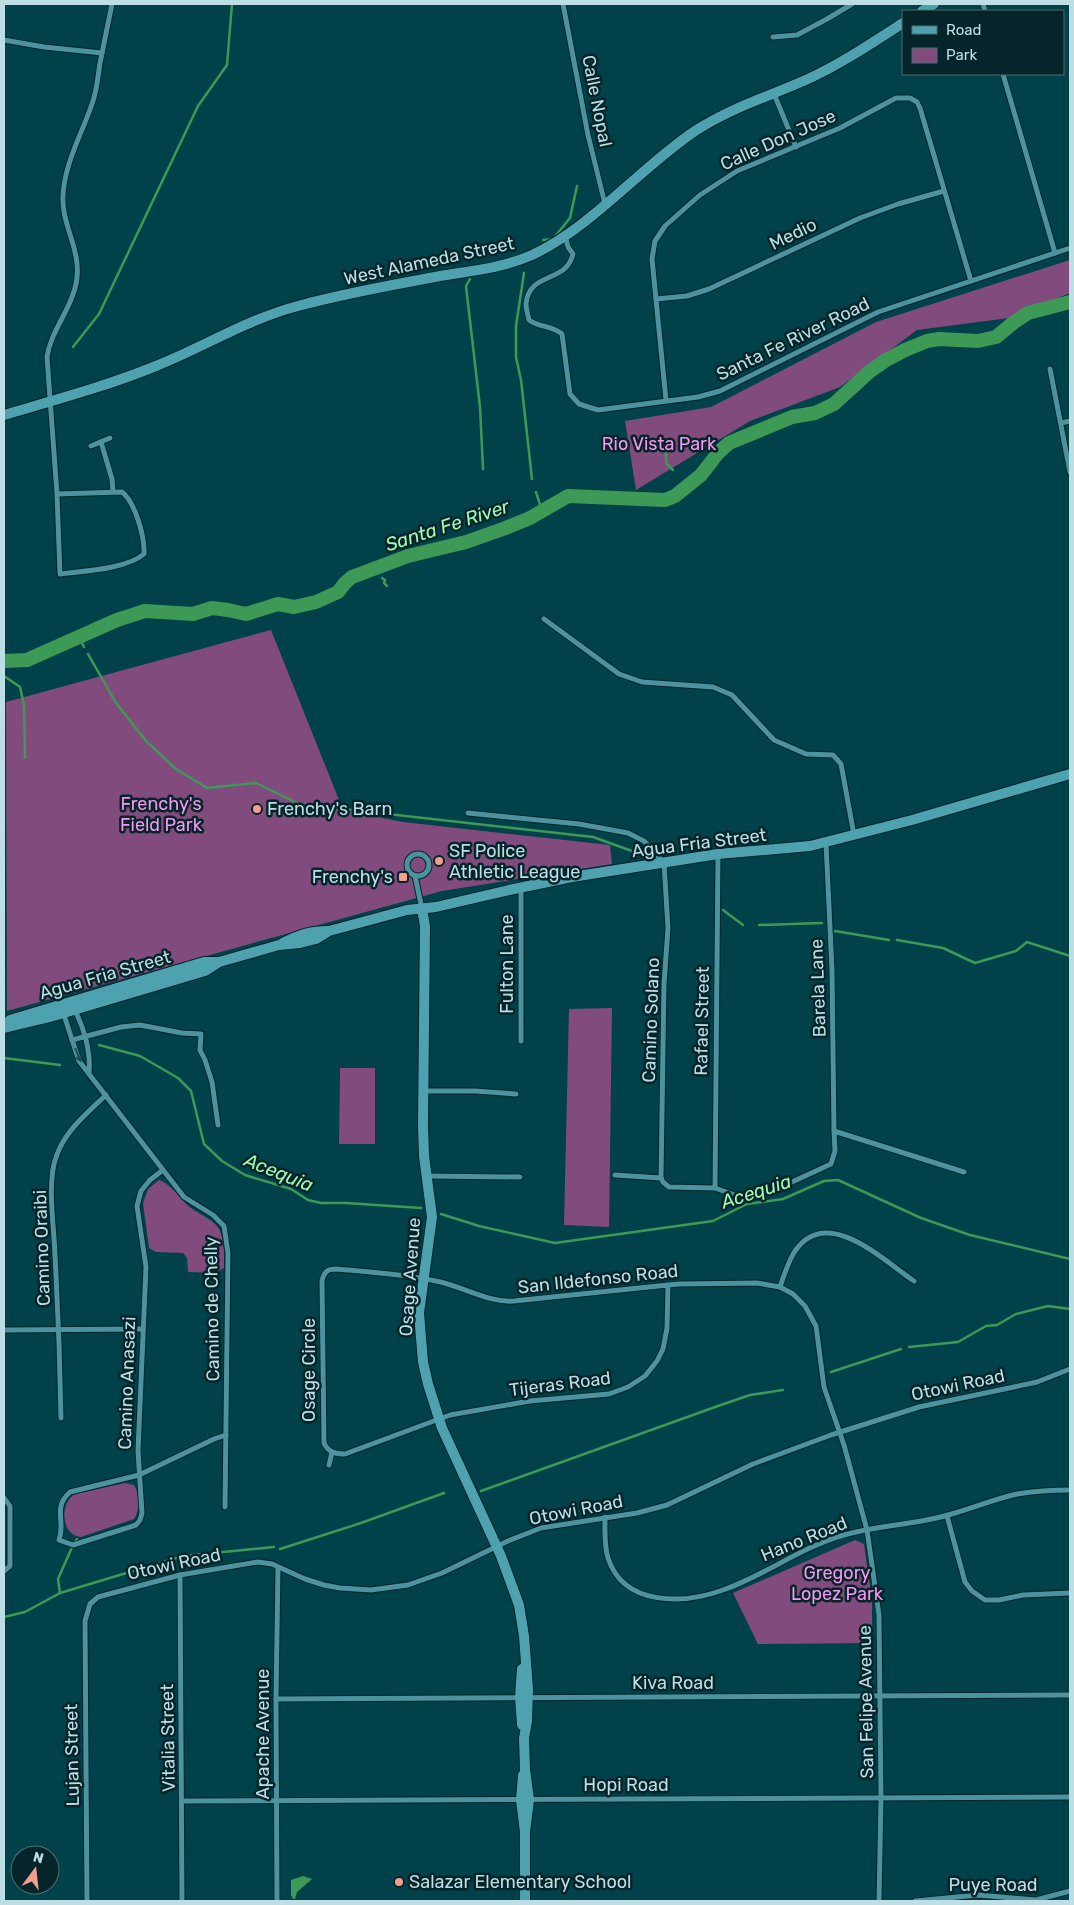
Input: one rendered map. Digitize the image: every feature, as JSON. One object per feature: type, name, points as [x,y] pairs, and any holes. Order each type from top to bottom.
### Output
[{"type":"street","points":[[57,494],[122,492],[130,498],[145,544],[144,554],[136,561],[84,572],[60,574],[57,494],[47,368],[48,347],[72,299],[78,274],[76,254],[64,208],[63,194],[70,160],[94,100],[112,4]]},
{"type":"street","name":"Calle Nopal","points":[[563,4],[588,135],[605,204]]},
{"type":"street","points":[[773,37],[797,35],[852,4]]},
{"type":"street","name":"West Alameda Street","points":[[4,415],[50,402],[156,366],[246,325],[290,308],[332,297],[509,264],[542,250],[605,204],[670,149],[694,132],[730,112],[829,68],[902,24]]},
{"type":"street","points":[[4,40],[44,47],[102,53]]},
{"type":"street","points":[[1003,75],[1055,253]]},
{"type":"street","points":[[913,90],[910,98],[917,102],[920,108],[971,281]]},
{"type":"street","points":[[774,94],[796,147]]},
{"type":"street","name":"Calle Don Jose","points":[[666,400],[652,253],[655,241],[665,226],[692,202],[727,177],[747,166],[796,147],[858,119],[896,98],[910,98]]},
{"type":"street","name":"Medio","points":[[656,299],[688,296],[709,289],[853,221],[898,204],[944,191]]},
{"type":"street","name":"Santa Fe River Road","points":[[565,235],[568,247],[573,254],[571,263],[563,272],[538,282],[531,290],[526,304],[528,320],[536,325],[554,327],[562,334],[570,394],[579,404],[598,410],[705,395],[729,388],[878,312],[1070,248]]},
{"type":"street","points":[[1050,369],[1070,472]]},
{"type":"street","points":[[1061,423],[1070,421]]},
{"type":"street","points":[[91,446],[110,438]]},
{"type":"street","points":[[101,442],[112,479],[113,491]]},
{"type":"street","points":[[544,619],[620,674],[642,682],[713,687],[732,696],[774,740],[806,754],[833,755],[841,764],[854,836]]},
{"type":"street","name":"Agua Fria Street","points":[[4,1027],[10,1020],[71,1006],[204,962],[219,962],[279,945],[298,935],[313,931],[329,931],[408,910],[436,907],[572,877],[718,854],[787,849],[826,843],[1070,774]]},
{"type":"street","points":[[468,813],[579,824],[628,833],[644,841],[664,863]]},
{"type":"street","name":"Barela Lane","points":[[715,1188],[737,1196],[752,1194],[792,1182],[816,1172],[831,1164],[834,1160],[832,970],[826,843]]},
{"type":"street","name":"Rafael Street","points":[[715,1188],[718,854]]},
{"type":"street","points":[[415,876],[424,874],[429,870],[428,860],[423,855],[416,855],[408,862],[409,871],[415,876],[422,909]]},
{"type":"street","name":"Camino Solano","points":[[661,1178],[664,984],[668,928],[664,863]]},
{"type":"street","name":"Fulton Lane","points":[[521,888],[521,1041]]},
{"type":"street","name":"Osage Avenue","points":[[422,909],[425,926],[424,1156],[432,1217],[419,1313],[421,1350],[426,1379],[439,1420],[510,1576],[519,1605],[523,1631],[524,1658],[522,1665],[524,1697],[522,1732],[524,1738],[525,1769],[525,1901]]},
{"type":"street","points":[[71,1006],[84,1037],[90,1060],[89,1073]]},
{"type":"street","name":"Agua Fria Street","points":[[4,1027],[17,1026],[63,1013],[71,1006]]},
{"type":"street","name":"Camino de Chelly","points":[[63,1013],[79,1061],[184,1197],[213,1215],[224,1226],[228,1253],[225,1507]]},
{"type":"street","points":[[72,1040],[121,1027],[140,1025],[182,1034],[201,1034],[200,1050],[212,1082],[218,1125]]},
{"type":"street","points":[[423,1091],[475,1091],[516,1094]]},
{"type":"street","name":"Camino Oraibi","points":[[61,1418],[59,1329],[52,1190],[54,1164],[68,1134],[78,1121],[106,1095]]},
{"type":"street","points":[[834,1131],[964,1172]]},
{"type":"street","name":"Camino Anasazi","points":[[138,1475],[70,1492],[63,1498],[61,1503],[59,1540],[72,1544],[136,1525],[142,1514],[138,1475],[146,1267],[137,1206],[141,1191],[150,1180],[163,1170]]},
{"type":"street","points":[[615,1175],[661,1178],[669,1187],[715,1188]]},
{"type":"street","points":[[427,1176],[520,1177]]},
{"type":"street","points":[[780,1287],[793,1255],[799,1246],[815,1236],[828,1233],[842,1234],[855,1240],[914,1281]]},
{"type":"street","name":"Osage Circle","points":[[332,1452],[326,1447],[323,1438],[322,1281],[325,1272],[336,1269],[423,1279]]},
{"type":"street","name":"San Ildefonso Road","points":[[423,1279],[435,1280],[496,1299],[509,1301],[668,1285],[750,1283],[780,1287]]},
{"type":"street","name":"Tijeras Road","points":[[439,1420],[450,1415],[517,1402],[609,1394],[635,1384],[654,1366],[663,1349],[668,1328],[668,1285]]},
{"type":"street","name":"San Felipe Avenue","points":[[780,1287],[799,1299],[813,1319],[818,1334],[824,1387],[840,1433],[867,1530],[879,1615],[881,1798],[879,1901]]},
{"type":"street","points":[[4,1330],[143,1329]]},
{"type":"street","name":"Otowi Road","points":[[88,1609],[92,1600],[106,1593],[180,1575],[258,1562],[324,1585],[351,1589],[385,1588],[423,1580],[541,1528],[637,1513],[667,1505],[753,1464],[840,1433],[918,1407],[1037,1382],[1070,1369]]},
{"type":"street","points":[[329,1464],[332,1452],[345,1454],[439,1420]]},
{"type":"street","points":[[138,1475],[226,1435]]},
{"type":"street","name":"Hano Road","points":[[605,1517],[606,1549],[609,1560],[616,1574],[628,1586],[643,1595],[662,1599],[690,1598],[722,1590],[829,1540],[867,1530],[947,1516],[1016,1494],[1049,1490],[1070,1490]]},
{"type":"street","points":[[4,1498],[10,1506],[10,1566],[4,1571]]},
{"type":"street","points":[[947,1516],[965,1582],[972,1591],[985,1600],[1023,1595],[1070,1593]]},
{"type":"street","name":"Apache Avenue","points":[[277,1901],[276,1699],[278,1568]]},
{"type":"street","name":"Vitalia Street","points":[[180,1575],[183,1801],[182,1901]]},
{"type":"street","name":"Lujan Street","points":[[87,1901],[85,1615],[88,1609]]},
{"type":"street","name":"Kiva Road","points":[[276,1699],[1070,1695]]},
{"type":"street","name":"Hopi Road","points":[[183,1801],[1070,1797]]},
{"type":"street","name":"Puye Road","points":[[915,1901],[978,1895],[1036,1900],[1070,1891]]},
{"type":"green space","name":"Rio Vista Park","points":[[1070,260],[1070,293],[1009,318],[917,330],[840,387],[750,421],[636,490],[625,421],[711,407],[876,322]]},
{"type":"green space","name":"Frenchy's Field Park","points":[[271,630],[343,810],[403,822],[610,845],[612,864],[442,891],[7,1011],[6,702]]},
{"type":"green space","points":[[612,1008],[609,1227],[564,1225],[569,1009]]},
{"type":"green space","points":[[340,1068],[375,1068],[375,1144],[339,1144]]},
{"type":"green space","points":[[159,1180],[168,1185],[187,1205],[210,1220],[219,1229],[223,1243],[224,1268],[215,1273],[188,1272],[187,1258],[183,1253],[156,1252],[149,1248],[143,1203],[148,1189]]},
{"type":"green space","points":[[125,1483],[134,1485],[137,1493],[138,1507],[134,1519],[81,1537],[69,1531],[64,1519],[66,1504],[70,1498],[75,1494]]},
{"type":"green space","name":"Gregory Lopez Park","points":[[855,1540],[864,1544],[872,1600],[872,1643],[758,1644],[733,1593]]},
{"type":"shaded area","points":[[303,1876],[312,1879],[297,1892],[295,1899],[293,1899],[291,1895],[291,1880]]},
{"type":"waterway","points":[[73,347],[99,314],[198,106],[227,65],[232,4]]},
{"type":"waterway","points":[[543,240],[553,239],[570,218],[577,186]]},
{"type":"waterway","points":[[524,273],[516,326],[516,357],[521,380],[532,479]]},
{"type":"waterway","points":[[470,279],[466,286],[480,407],[483,469]]},
{"type":"waterway","name":"Santa Fe River","points":[[4,661],[27,660],[117,620],[145,611],[193,614],[212,608],[246,614],[278,604],[294,607],[316,602],[338,592],[352,577],[408,556],[466,542],[503,529],[530,518],[568,496],[665,500],[675,496],[701,475],[718,453],[729,443],[792,417],[815,413],[834,404],[869,372],[905,350],[927,341],[939,339],[978,341],[996,337],[1028,313],[1070,302]]},
{"type":"waterway","points":[[666,449],[666,463],[673,470]]},
{"type":"waterway","points":[[536,492],[542,511]]},
{"type":"waterway","points":[[382,578],[387,586]]},
{"type":"waterway","points":[[79,637],[84,647]]},
{"type":"waterway","points":[[88,654],[116,703],[147,742],[176,769],[207,788],[256,783],[299,804],[593,837],[632,851]]},
{"type":"waterway","name":"Acequia","points":[[4,676],[20,687],[24,705],[25,758]]},
{"type":"waterway","points":[[723,910],[743,925]]},
{"type":"waterway","points":[[759,925],[822,923]]},
{"type":"waterway","points":[[835,931],[889,940]]},
{"type":"waterway","points":[[897,940],[943,948],[975,963],[1016,951],[1027,942],[1070,956]]},
{"type":"waterway","name":"Acequia","points":[[99,1045],[140,1056],[178,1078],[191,1091],[204,1144],[222,1161],[245,1175],[291,1189],[308,1200],[321,1203],[421,1208]]},
{"type":"waterway","points":[[4,1058],[60,1065]]},
{"type":"waterway","name":"Acequia","points":[[441,1214],[479,1226],[555,1243],[713,1221],[747,1204],[783,1199],[824,1181],[838,1180],[921,1218],[970,1235],[1070,1259]]},
{"type":"waterway","points":[[909,1347],[958,1342],[986,1326],[997,1325],[1016,1314],[1048,1306],[1070,1309]]},
{"type":"waterway","points":[[831,1372],[901,1349]]},
{"type":"waterway","points":[[481,1491],[750,1395],[783,1390]]},
{"type":"waterway","points":[[280,1549],[361,1523],[444,1493]]},
{"type":"waterway","points":[[60,1593],[58,1579],[77,1539]]},
{"type":"waterway","points":[[4,1617],[25,1612],[60,1593],[183,1556],[274,1547]]},
{"type":"place","name":"Frenchy's Barn","points":[[257,809]]},
{"type":"place","name":"SF Police Athletic League","points":[[439,861]]},
{"type":"place","name":"Frenchy's","points":[[403,877]]},
{"type":"place","name":"Salazar Elementary School","points":[[399,1882]]}]
